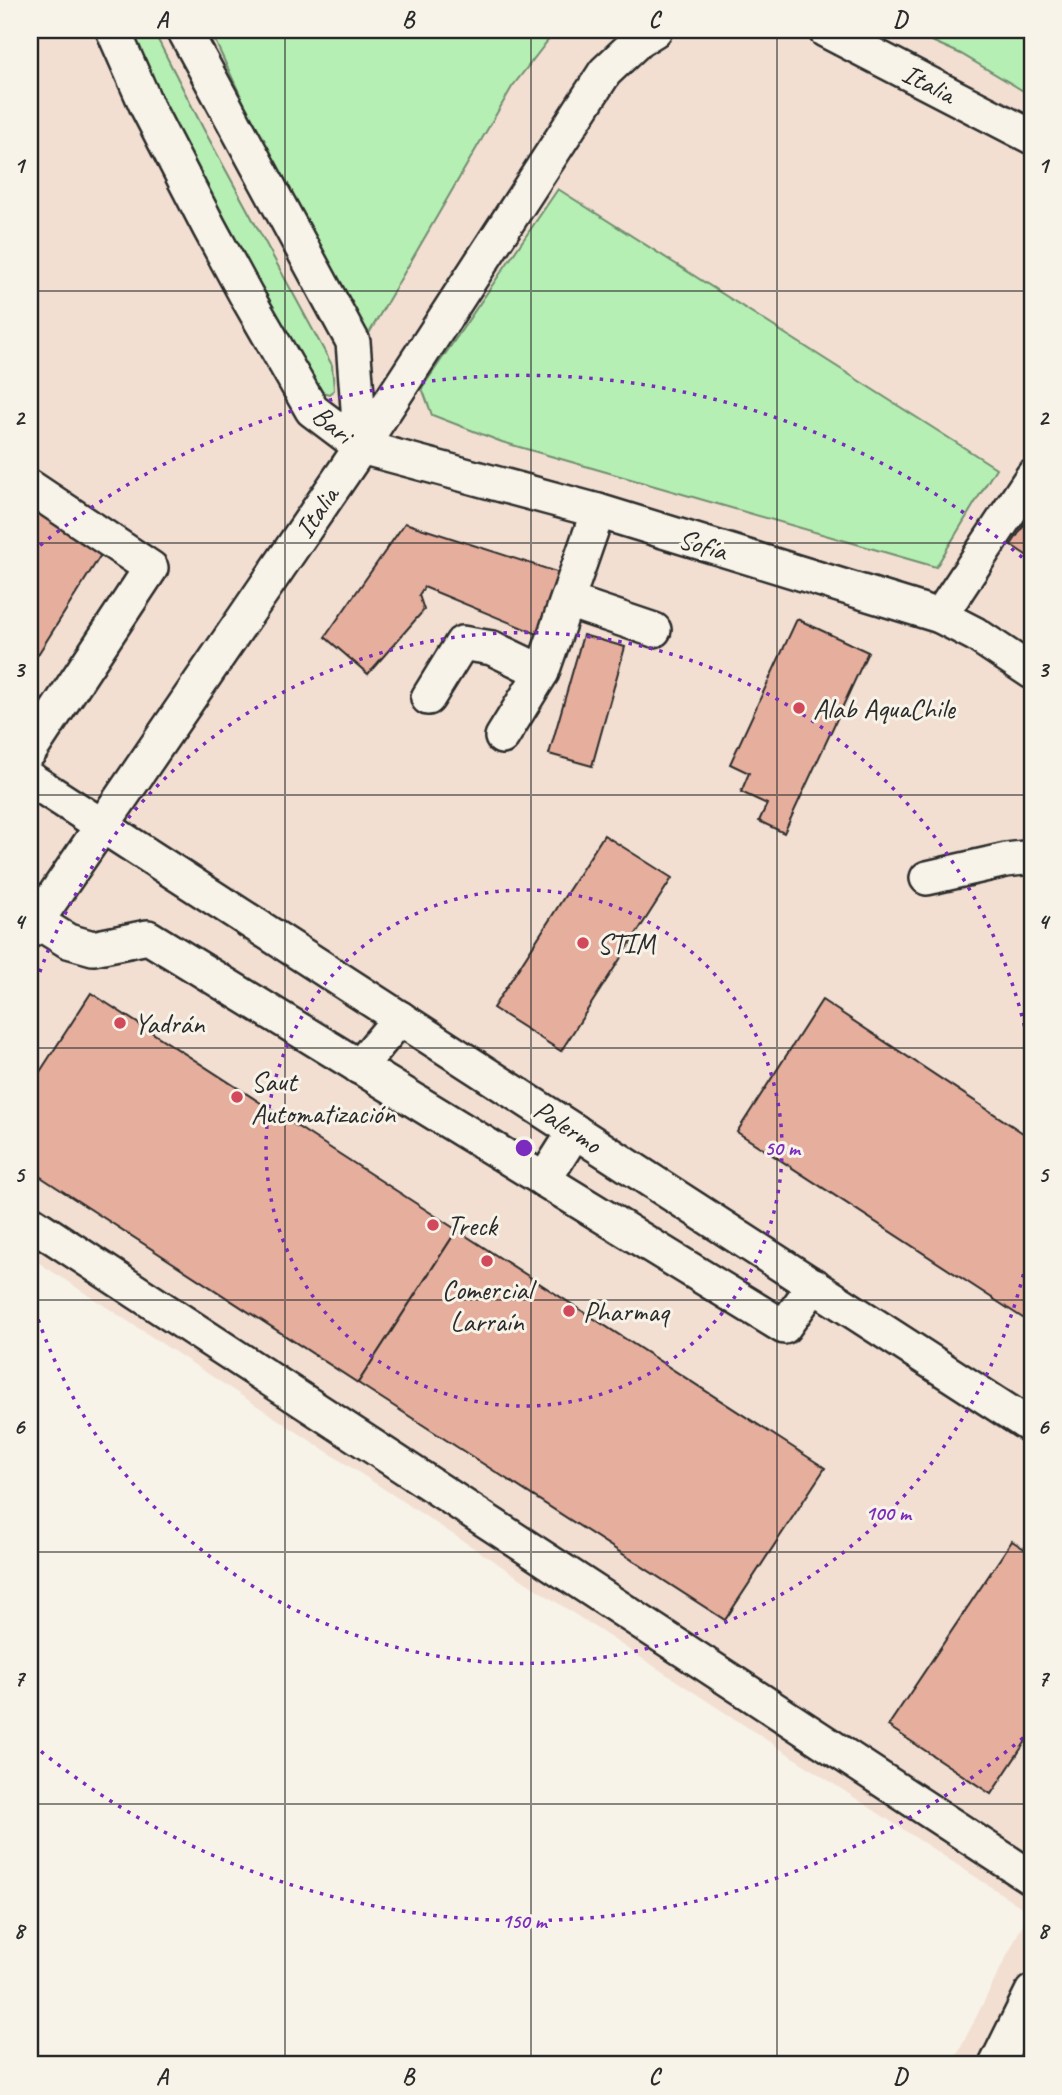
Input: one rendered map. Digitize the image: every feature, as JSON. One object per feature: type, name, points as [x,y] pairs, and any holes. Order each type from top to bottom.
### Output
[{"type":"street","name":"Bari","points":[[113,30],[146,107],[246,295],[312,410],[361,447]]},
{"type":"street","name":"Bari","points":[[184,30],[353,342],[361,447]]},
{"type":"street","name":"Italia","points":[[33,926],[361,447],[605,72],[639,40],[654,30]]},
{"type":"street","name":"Italia","points":[[825,30],[1032,137]]},
{"type":"street","name":"Sofía","points":[[361,447],[598,511],[940,616],[975,634],[1032,672]]},
{"type":"street","points":[[940,616],[1032,477]]},
{"type":"street","points":[[30,487],[151,568],[30,751]]},
{"type":"street","points":[[502,737],[542,672],[598,511]]},
{"type":"street","points":[[568,601],[654,630]]},
{"type":"street","points":[[428,698],[463,643],[492,648],[542,672]]},
{"type":"street","name":"Palermo","points":[[30,779],[1032,1427]]},
{"type":"street","points":[[927,878],[1006,860],[1032,857]]},
{"type":"street","points":[[33,926],[68,942],[93,948],[148,937],[785,1326],[814,1285]]},
{"type":"street","points":[[359,1067],[400,1018]]},
{"type":"street","points":[[544,1180],[575,1131]]},
{"type":"street","points":[[30,1222],[1032,1878]]},
{"type":"street","points":[[996,2065],[1032,1992]]},
{"type":"shaded area","points":[[30,30],[1032,30],[1032,2065],[952,2065],[1029,1912],[30,1257]]},
{"type":"green space","points":[[110,30],[153,30],[332,365],[334,390],[329,394],[315,390]]},
{"type":"green space","points":[[210,30],[556,30],[512,87],[364,342],[311,247]]},
{"type":"green space","points":[[907,30],[1032,30],[1032,96],[961,54]]},
{"type":"green space","points":[[558,189],[996,468],[936,567],[502,442],[432,415],[422,388]]},
{"type":"building","points":[[30,507],[102,553],[30,667]]},
{"type":"building","points":[[1032,513],[1032,559],[1011,545]]},
{"type":"building","points":[[405,523],[566,575],[542,636],[424,587],[419,595],[424,610],[368,674],[325,637]]},
{"type":"building","name":"Alab AquaChile","points":[[797,619],[868,652],[784,833],[759,821],[767,804],[741,792],[749,773],[730,764]]},
{"type":"building","points":[[583,635],[625,647],[592,766],[549,754]]},
{"type":"building","name":"STIM","points":[[604,835],[672,878],[561,1051],[493,1008]]},
{"type":"building","points":[[91,993],[457,1230],[358,1383],[30,1170],[30,1087]]},
{"type":"building","points":[[822,1000],[1032,1139],[1032,1324],[737,1132]]},
{"type":"building","points":[[457,1230],[825,1468],[725,1620],[358,1383]]},
{"type":"building","points":[[1012,1541],[1032,1554],[1032,1732],[991,1794],[888,1726]]},
{"type":"place","name":"Alab AquaChile","points":[[799,708]]},
{"type":"place","name":"STIM","points":[[583,943]]},
{"type":"place","name":"Yadrán","points":[[120,1023]]},
{"type":"place","name":"Saut Automatización","points":[[237,1097]]},
{"type":"place","name":"Treck","points":[[433,1225]]},
{"type":"place","name":"Comercial Larraín","points":[[487,1261]]},
{"type":"place","name":"Pharmaq","points":[[569,1311]]}]
